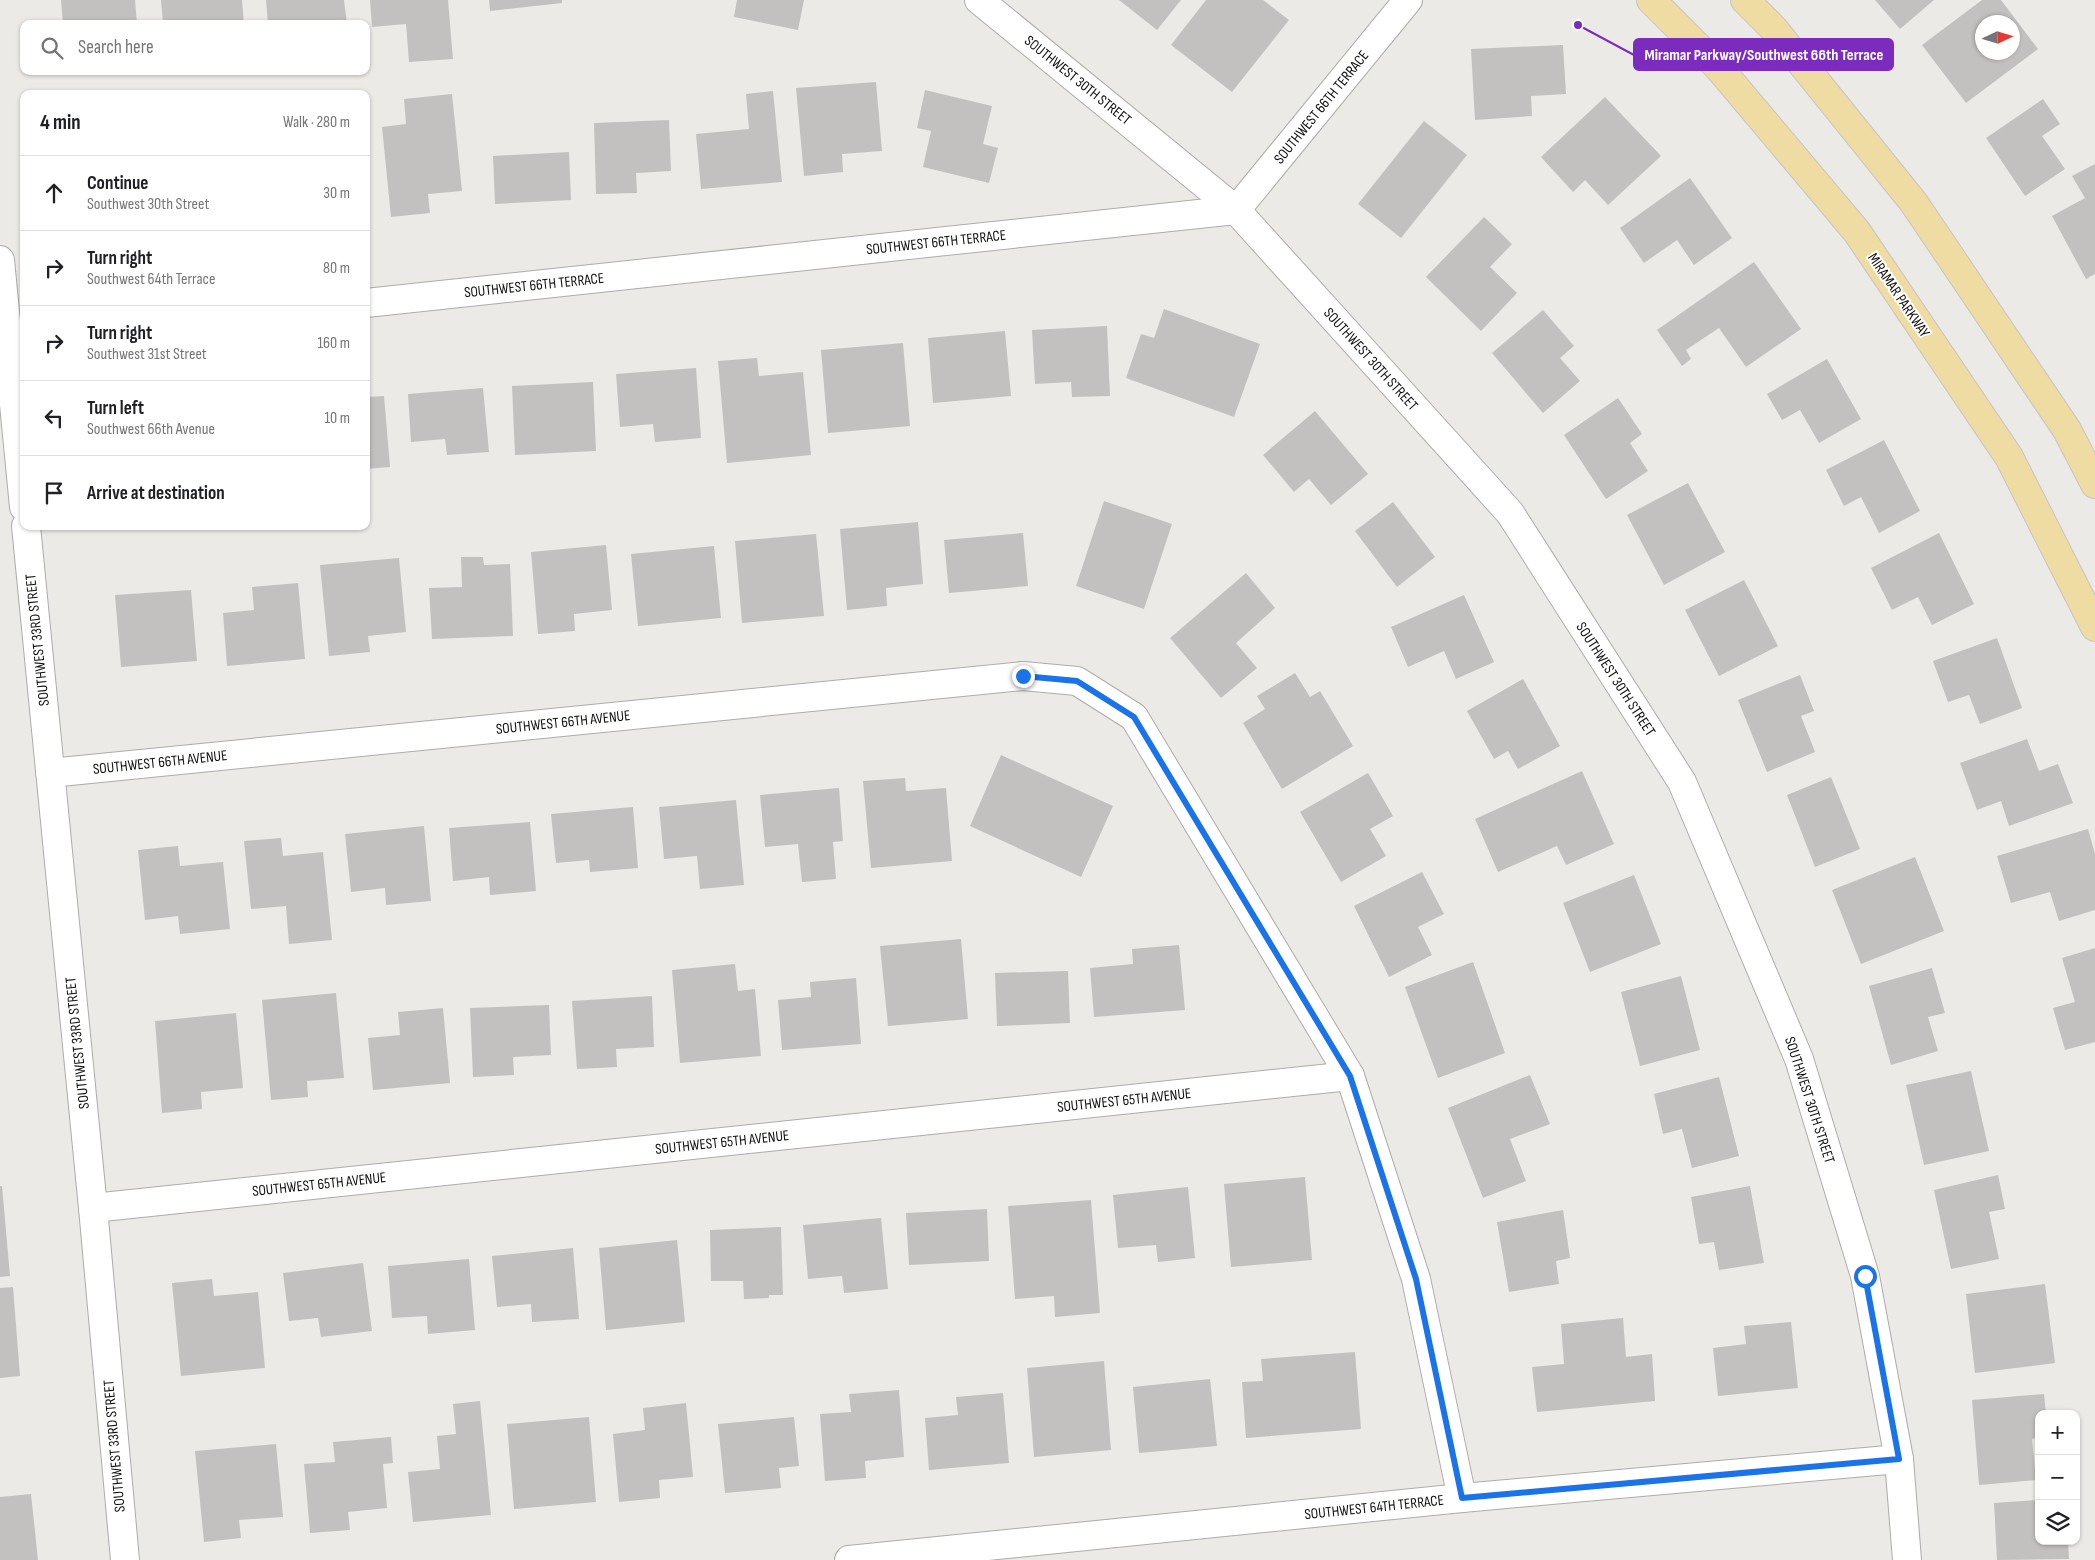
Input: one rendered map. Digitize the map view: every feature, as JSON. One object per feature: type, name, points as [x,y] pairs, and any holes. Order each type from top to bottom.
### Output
[{"type":"main road","name":"MIRAMAR PARKWAY","points":[[1651,0],[1720,68],[1856,232],[2009,457],[2095,627]]},
{"type":"main road","points":[[1745,0],[1774,28],[1914,203],[2067,430],[2095,484]]},
{"type":"street","name":"SOUTHWEST 30TH STREET","points":[[979,0],[1236,210],[1510,513],[1682,782],[1800,1059],[1865,1276],[1899,1459],[1907,1560]]},
{"type":"street","name":"SOUTHWEST 66TH TERRACE","points":[[370,303],[1236,210],[1408,0]]},
{"type":"street","points":[[0,260],[16,341],[20,424]]},
{"type":"street","name":"SOUTHWEST 33RD STREET","points":[[26,530],[93,1208],[125,1560]]},
{"type":"street","name":"SOUTHWEST 66TH AVENUE","points":[[50,773],[1023,676],[1077,681],[1134,717],[1350,1076]]},
{"type":"street","points":[[1350,1076],[1416,1279],[1462,1498]]},
{"type":"street","name":"SOUTHWEST 65TH AVENUE","points":[[93,1208],[1350,1076]]},
{"type":"street","name":"SOUTHWEST 64TH TERRACE","points":[[849,1560],[1462,1498],[1899,1459]]},
{"type":"building","points":[[61,0],[135,0],[137,20],[63,20]]},
{"type":"building","points":[[161,0],[242,0],[244,20],[163,20]]},
{"type":"building","points":[[266,0],[344,0],[346,20],[268,20]]},
{"type":"building","points":[[370,0],[448,0],[453,59],[409,62],[406,24],[372,27]]},
{"type":"building","points":[[489,0],[562,0],[562,3],[490,11]]},
{"type":"building","points":[[737,0],[804,0],[798,30],[734,17]]},
{"type":"building","points":[[1119,0],[1181,0],[1157,30]]},
{"type":"building","points":[[1206,0],[1263,0],[1289,20],[1232,92],[1171,45]]},
{"type":"building","points":[[1875,0],[1934,0],[1900,29]]},
{"type":"building","points":[[1982,0],[2001,0],[2012,15],[1975,15],[1975,60],[2020,60],[2020,25],[2038,49],[1966,103],[1922,45]]},
{"type":"building","points":[[1563,45],[1566,94],[1531,96],[1532,116],[1475,120],[1471,49]]},
{"type":"building","points":[[876,82],[882,151],[842,154],[843,172],[804,176],[796,88]]},
{"type":"building","points":[[925,90],[992,106],[983,144],[998,148],[989,183],[923,167],[931,131],[917,128]]},
{"type":"building","points":[[773,91],[782,182],[701,189],[696,134],[749,129],[746,94]]},
{"type":"building","points":[[452,94],[462,191],[428,194],[430,213],[391,217],[382,127],[406,124],[404,99]]},
{"type":"building","points":[[1605,97],[1661,156],[1608,205],[1585,180],[1573,192],[1541,157]]},
{"type":"building","points":[[2043,99],[2060,124],[2042,136],[2065,169],[2025,196],[1986,138]]},
{"type":"building","points":[[669,120],[671,171],[636,173],[637,193],[596,194],[594,123]]},
{"type":"building","points":[[1424,121],[1467,155],[1401,238],[1358,204]]},
{"type":"building","points":[[569,152],[571,200],[495,204],[493,156]]},
{"type":"building","points":[[2095,164],[2095,274],[2086,279],[2052,216],[2085,198],[2072,176]]},
{"type":"building","points":[[1690,178],[1732,238],[1694,265],[1677,240],[1644,263],[1620,228]]},
{"type":"building","points":[[1484,217],[1512,244],[1490,267],[1517,293],[1481,331],[1426,277]]},
{"type":"building","points":[[1754,262],[1801,329],[1746,367],[1719,328],[1686,350],[1691,359],[1682,366],[1657,330]]},
{"type":"building","points":[[1164,309],[1260,344],[1234,417],[1126,378],[1141,334],[1154,338]]},
{"type":"building","points":[[1543,310],[1574,346],[1560,358],[1580,381],[1543,413],[1492,353]]},
{"type":"building","points":[[1107,326],[1110,396],[1072,397],[1071,382],[1035,384],[1032,330]]},
{"type":"building","points":[[1005,331],[1011,396],[933,403],[928,338]]},
{"type":"building","points":[[903,343],[910,426],[828,433],[821,350]]},
{"type":"building","points":[[757,358],[759,376],[803,372],[811,455],[727,463],[718,361]]},
{"type":"building","points":[[1827,359],[1861,419],[1819,443],[1800,410],[1782,420],[1767,394]]},
{"type":"building","points":[[696,368],[701,438],[655,442],[653,424],[620,427],[616,374]]},
{"type":"building","points":[[593,382],[596,451],[515,455],[512,386]]},
{"type":"building","points":[[483,388],[489,452],[447,455],[445,439],[411,442],[408,394]]},
{"type":"building","points":[[384,396],[390,467],[370,469],[370,397]]},
{"type":"building","points":[[1618,398],[1642,434],[1630,443],[1648,471],[1606,499],[1564,435]]},
{"type":"building","points":[[1315,411],[1368,474],[1331,505],[1309,479],[1294,492],[1263,455]]},
{"type":"building","points":[[1884,440],[1920,511],[1879,533],[1861,497],[1844,506],[1826,470]]},
{"type":"building","points":[[1688,483],[1725,552],[1664,585],[1627,515]]},
{"type":"building","points":[[1104,501],[1172,524],[1144,609],[1076,586]]},
{"type":"building","points":[[1393,502],[1435,557],[1397,587],[1355,531]]},
{"type":"building","points":[[918,522],[923,584],[886,588],[887,606],[847,610],[840,529]]},
{"type":"building","points":[[1023,533],[1028,586],[949,593],[944,540]]},
{"type":"building","points":[[1939,533],[1974,604],[1932,625],[1918,597],[1892,610],[1871,568]]},
{"type":"building","points":[[816,534],[824,616],[742,623],[735,541]]},
{"type":"building","points":[[606,545],[612,610],[574,614],[575,631],[538,634],[531,552]]},
{"type":"building","points":[[714,546],[721,618],[638,626],[631,554]]},
{"type":"building","points":[[461,557],[483,557],[484,565],[510,564],[513,636],[432,639],[429,588],[462,587]]},
{"type":"building","points":[[399,558],[406,632],[368,636],[370,652],[329,656],[320,565]]},
{"type":"building","points":[[1246,573],[1275,608],[1236,643],[1257,668],[1221,698],[1170,638]]},
{"type":"building","points":[[1744,580],[1778,646],[1719,676],[1685,610]]},
{"type":"building","points":[[298,583],[305,659],[227,666],[223,613],[254,610],[252,587]]},
{"type":"building","points":[[191,590],[197,661],[121,667],[115,595]]},
{"type":"building","points":[[1464,595],[1494,662],[1456,679],[1444,651],[1408,667],[1391,627]]},
{"type":"building","points":[[1997,638],[2022,708],[1980,724],[1969,695],[1948,702],[1933,661]]},
{"type":"building","points":[[1295,673],[1310,697],[1320,691],[1353,746],[1282,789],[1243,723],[1265,709],[1257,696]]},
{"type":"building","points":[[1800,675],[1814,711],[1801,716],[1815,752],[1767,772],[1738,700]]},
{"type":"building","points":[[1523,679],[1560,746],[1518,769],[1508,751],[1494,759],[1467,711]]},
{"type":"building","points":[[2027,739],[2039,771],[2058,764],[2073,803],[2009,826],[2001,801],[1977,810],[1960,763]]},
{"type":"building","points":[[1001,755],[1113,806],[1081,877],[970,826]]},
{"type":"building","points":[[1582,771],[1614,844],[1566,865],[1557,846],[1498,872],[1475,819]]},
{"type":"building","points":[[1368,773],[1393,816],[1370,829],[1386,856],[1341,882],[1300,812]]},
{"type":"building","points":[[1831,777],[1860,849],[1815,867],[1787,795]]},
{"type":"building","points":[[905,778],[906,791],[946,788],[952,861],[871,868],[863,781]]},
{"type":"building","points":[[839,788],[843,841],[833,842],[836,879],[802,882],[798,844],[765,847],[760,795]]},
{"type":"building","points":[[736,800],[744,885],[700,889],[697,856],[664,859],[659,807]]},
{"type":"building","points":[[633,807],[638,868],[590,872],[589,860],[556,863],[551,814]]},
{"type":"building","points":[[530,822],[536,891],[490,895],[489,877],[453,881],[449,828]]},
{"type":"building","points":[[424,826],[431,901],[386,905],[385,888],[351,892],[345,834]]},
{"type":"building","points":[[2088,829],[2095,854],[2095,910],[2059,921],[2050,892],[2011,903],[1997,856]]},
{"type":"building","points":[[281,838],[283,856],[323,852],[332,940],[289,944],[286,906],[251,909],[244,841]]},
{"type":"building","points":[[178,846],[180,866],[223,862],[230,929],[180,934],[178,916],[145,920],[138,850]]},
{"type":"building","points":[[1915,857],[1944,931],[1861,964],[1832,890]]},
{"type":"building","points":[[1422,872],[1444,914],[1418,927],[1432,955],[1389,977],[1354,906]]},
{"type":"building","points":[[1634,875],[1661,944],[1590,972],[1563,903]]},
{"type":"building","points":[[961,939],[968,1019],[888,1026],[880,946]]},
{"type":"building","points":[[1179,945],[1185,1010],[1094,1017],[1090,968],[1133,964],[1132,949]]},
{"type":"building","points":[[2095,948],[2095,1042],[2065,1050],[2053,1008],[2075,1002],[2062,958]]},
{"type":"building","points":[[1473,962],[1505,1053],[1438,1078],[1405,987]]},
{"type":"building","points":[[735,964],[738,991],[755,989],[761,1056],[680,1063],[672,970]]},
{"type":"building","points":[[1932,968],[1945,1013],[1928,1017],[1938,1051],[1891,1065],[1869,986]]},
{"type":"building","points":[[1068,971],[1070,1023],[997,1026],[995,973]]},
{"type":"building","points":[[1681,976],[1700,1050],[1640,1066],[1621,992]]},
{"type":"building","points":[[856,978],[861,1044],[782,1050],[778,1000],[811,997],[810,982]]},
{"type":"building","points":[[336,993],[344,1078],[307,1081],[308,1097],[271,1100],[262,1000]]},
{"type":"building","points":[[652,996],[654,1047],[616,1049],[617,1067],[577,1069],[572,1001]]},
{"type":"building","points":[[549,1005],[551,1055],[513,1057],[514,1075],[473,1077],[470,1008]]},
{"type":"building","points":[[443,1008],[450,1083],[373,1090],[368,1038],[400,1035],[398,1012]]},
{"type":"building","points":[[236,1013],[243,1088],[201,1092],[202,1109],[162,1113],[155,1021]]},
{"type":"building","points":[[1971,1071],[1989,1151],[1924,1165],[1906,1085]]},
{"type":"building","points":[[1530,1075],[1550,1124],[1510,1139],[1526,1181],[1483,1198],[1448,1108]]},
{"type":"building","points":[[1719,1077],[1739,1156],[1692,1168],[1682,1129],[1663,1134],[1654,1094]]},
{"type":"building","points":[[1998,1175],[2005,1209],[1989,1212],[1999,1259],[1951,1269],[1934,1190]]},
{"type":"building","points":[[1305,1177],[1312,1260],[1231,1267],[1224,1184]]},
{"type":"building","points":[[0,1186],[2,1186],[10,1276],[0,1277]]},
{"type":"building","points":[[1750,1186],[1764,1263],[1719,1270],[1714,1242],[1699,1244],[1691,1197]]},
{"type":"building","points":[[1188,1187],[1195,1258],[1158,1262],[1156,1245],[1118,1248],[1113,1195]]},
{"type":"building","points":[[1091,1200],[1100,1313],[1055,1317],[1054,1296],[1015,1299],[1008,1206]]},
{"type":"building","points":[[987,1209],[989,1261],[909,1265],[906,1213]]},
{"type":"building","points":[[1563,1210],[1570,1258],[1556,1261],[1559,1284],[1509,1292],[1497,1222]]},
{"type":"building","points":[[881,1218],[888,1289],[844,1293],[842,1276],[808,1279],[803,1225]]},
{"type":"building","points":[[781,1227],[783,1295],[769,1295],[769,1298],[744,1299],[743,1281],[711,1281],[710,1230]]},
{"type":"building","points":[[677,1240],[685,1322],[606,1330],[599,1248]]},
{"type":"building","points":[[573,1248],[579,1319],[532,1322],[531,1304],[497,1307],[492,1256]]},
{"type":"building","points":[[469,1259],[475,1330],[428,1334],[427,1316],[392,1318],[388,1266]]},
{"type":"building","points":[[363,1263],[372,1331],[321,1337],[318,1318],[289,1321],[283,1273]]},
{"type":"building","points":[[212,1279],[214,1296],[258,1292],[265,1368],[181,1376],[172,1283]]},
{"type":"building","points":[[2045,1284],[2055,1363],[1975,1373],[1966,1294]]},
{"type":"building","points":[[13,1287],[20,1376],[0,1378],[0,1288]]},
{"type":"building","points":[[1623,1318],[1626,1357],[1652,1354],[1655,1401],[1537,1412],[1532,1367],[1564,1364],[1561,1324]]},
{"type":"building","points":[[1791,1322],[1798,1388],[1718,1396],[1713,1348],[1746,1344],[1744,1326]]},
{"type":"building","points":[[1355,1352],[1361,1429],[1246,1438],[1242,1382],[1263,1381],[1261,1359]]},
{"type":"building","points":[[1104,1361],[1111,1450],[1034,1457],[1027,1368]]},
{"type":"building","points":[[1210,1379],[1217,1446],[1139,1453],[1133,1387]]},
{"type":"building","points":[[899,1390],[904,1457],[865,1461],[866,1478],[825,1481],[820,1414],[851,1412],[849,1394]]},
{"type":"building","points":[[1003,1393],[1009,1463],[929,1470],[925,1418],[958,1415],[956,1397]]},
{"type":"building","points":[[2044,1394],[2046,1410],[2035,1410],[2035,1439],[2032,1439],[2035,1480],[1979,1485],[1972,1400]]},
{"type":"building","points":[[480,1401],[491,1515],[413,1522],[408,1472],[440,1469],[437,1436],[456,1434],[453,1404]]},
{"type":"building","points":[[686,1403],[693,1477],[659,1480],[660,1498],[619,1502],[613,1434],[645,1430],[643,1408]]},
{"type":"building","points":[[589,1417],[596,1502],[514,1509],[507,1424]]},
{"type":"building","points":[[794,1417],[799,1466],[779,1468],[781,1488],[725,1493],[718,1424]]},
{"type":"building","points":[[391,1437],[393,1463],[383,1464],[387,1508],[348,1512],[350,1530],[310,1533],[304,1464],[335,1462],[333,1442]]},
{"type":"building","points":[[276,1444],[283,1517],[239,1520],[241,1538],[204,1542],[195,1451]]},
{"type":"building","points":[[31,1494],[38,1560],[0,1560],[0,1497]]},
{"type":"building","points":[[2035,1500],[2035,1545],[2068,1545],[2069,1559],[1997,1560],[1994,1503]]},
{"type":"place","name":"Miramar Parkway/Southwest 66th Terrace","points":[[1578,25]]},
{"type":"route","points":[[1023,676],[1077,681],[1134,717],[1350,1076],[1416,1279],[1462,1498],[1899,1459],[1865,1276]]}]
